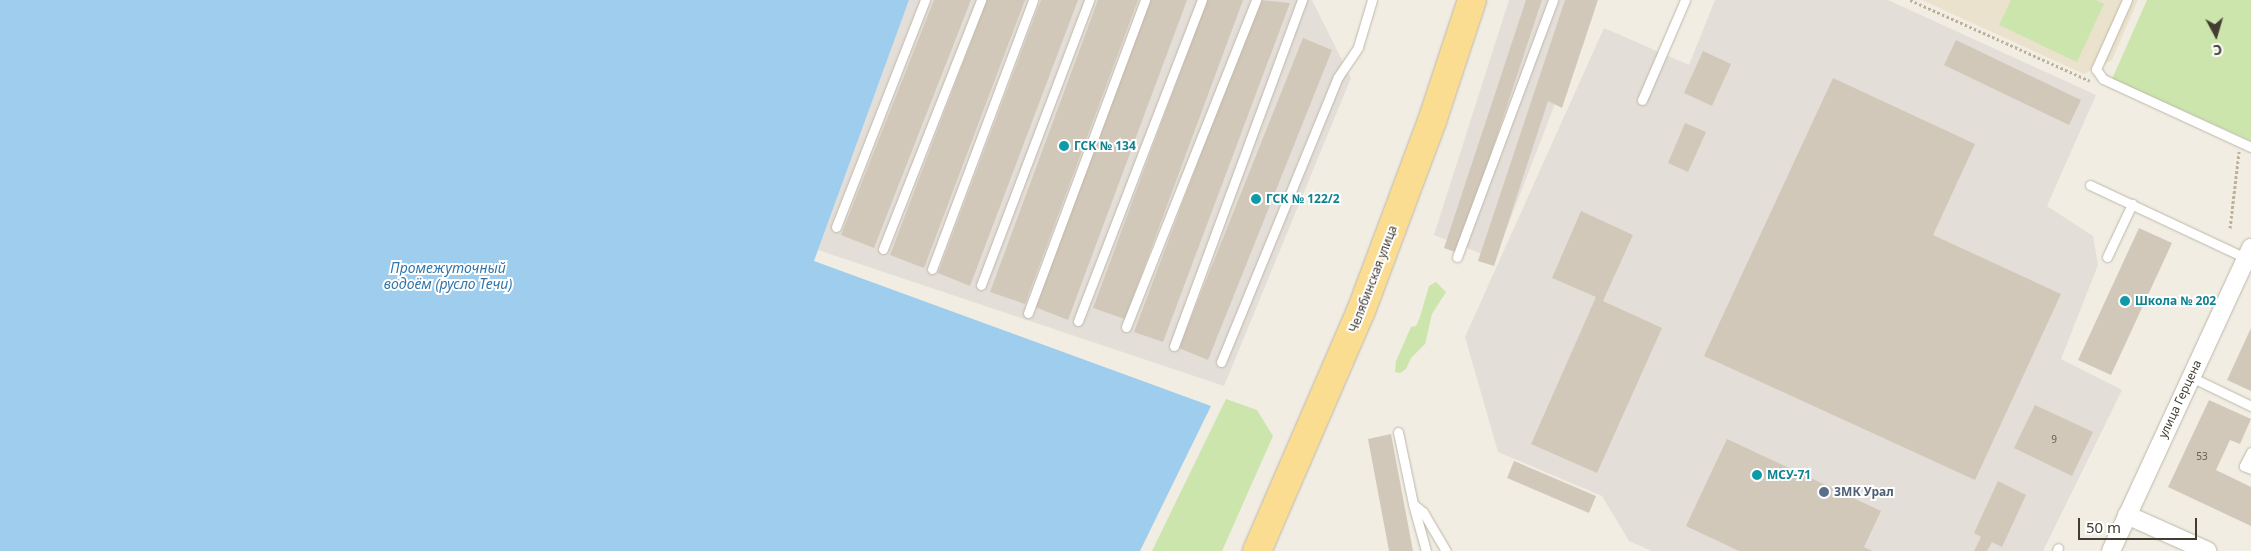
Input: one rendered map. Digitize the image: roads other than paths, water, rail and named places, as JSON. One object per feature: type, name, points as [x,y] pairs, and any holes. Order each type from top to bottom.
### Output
[{"type":"main road","name":"Челябинская улица","points":[[1258,551],[1362,311],[1432,122],[1472,0]]},
{"type":"street","name":"улица Герцена","points":[[2111,551],[2249,253]]},
{"type":"street","points":[[2127,516],[2207,551]]},
{"type":"lane","points":[[836,228],[925,0]]},
{"type":"lane","points":[[884,249],[981,0]]},
{"type":"lane","points":[[932,269],[1033,0]]},
{"type":"lane","points":[[981,285],[1089,0]]},
{"type":"lane","points":[[1028,313],[1146,0]]},
{"type":"lane","points":[[1078,322],[1202,0]]},
{"type":"lane","points":[[1126,327],[1256,0]]},
{"type":"lane","points":[[1174,346],[1302,0]]},
{"type":"lane","points":[[1221,362],[1338,77],[1358,47],[1372,0]]},
{"type":"lane","points":[[1457,257],[1553,0]]},
{"type":"lane","points":[[1642,100],[1685,0]]},
{"type":"lane","points":[[2127,0],[2096,69],[2102,79],[2251,147]]},
{"type":"lane","points":[[2090,185],[2249,253]]},
{"type":"lane","points":[[2107,257],[2132,204]]},
{"type":"lane","points":[[2191,377],[2251,406]]},
{"type":"lane","points":[[1398,432],[1412,504],[1426,551]]},
{"type":"lane","points":[[2251,452],[2244,466],[2251,469]]},
{"type":"lane","points":[[1412,504],[1423,512],[1446,551]]},
{"type":"water","name":"Промежуточный водоём (русло Течи)","points":[[0,0],[909,0],[814,261],[1211,406],[1140,551],[0,551]]},
{"type":"place","name":"ГСК № 134","points":[[1064,146]]},
{"type":"place","name":"ГСК № 122/2","points":[[1256,199]]},
{"type":"place","name":"Школа № 202","points":[[2125,301]]},
{"type":"place","name":"МСУ-71","points":[[1757,475]]},
{"type":"place","name":"ЗМК Урал","points":[[1824,492]]}]
